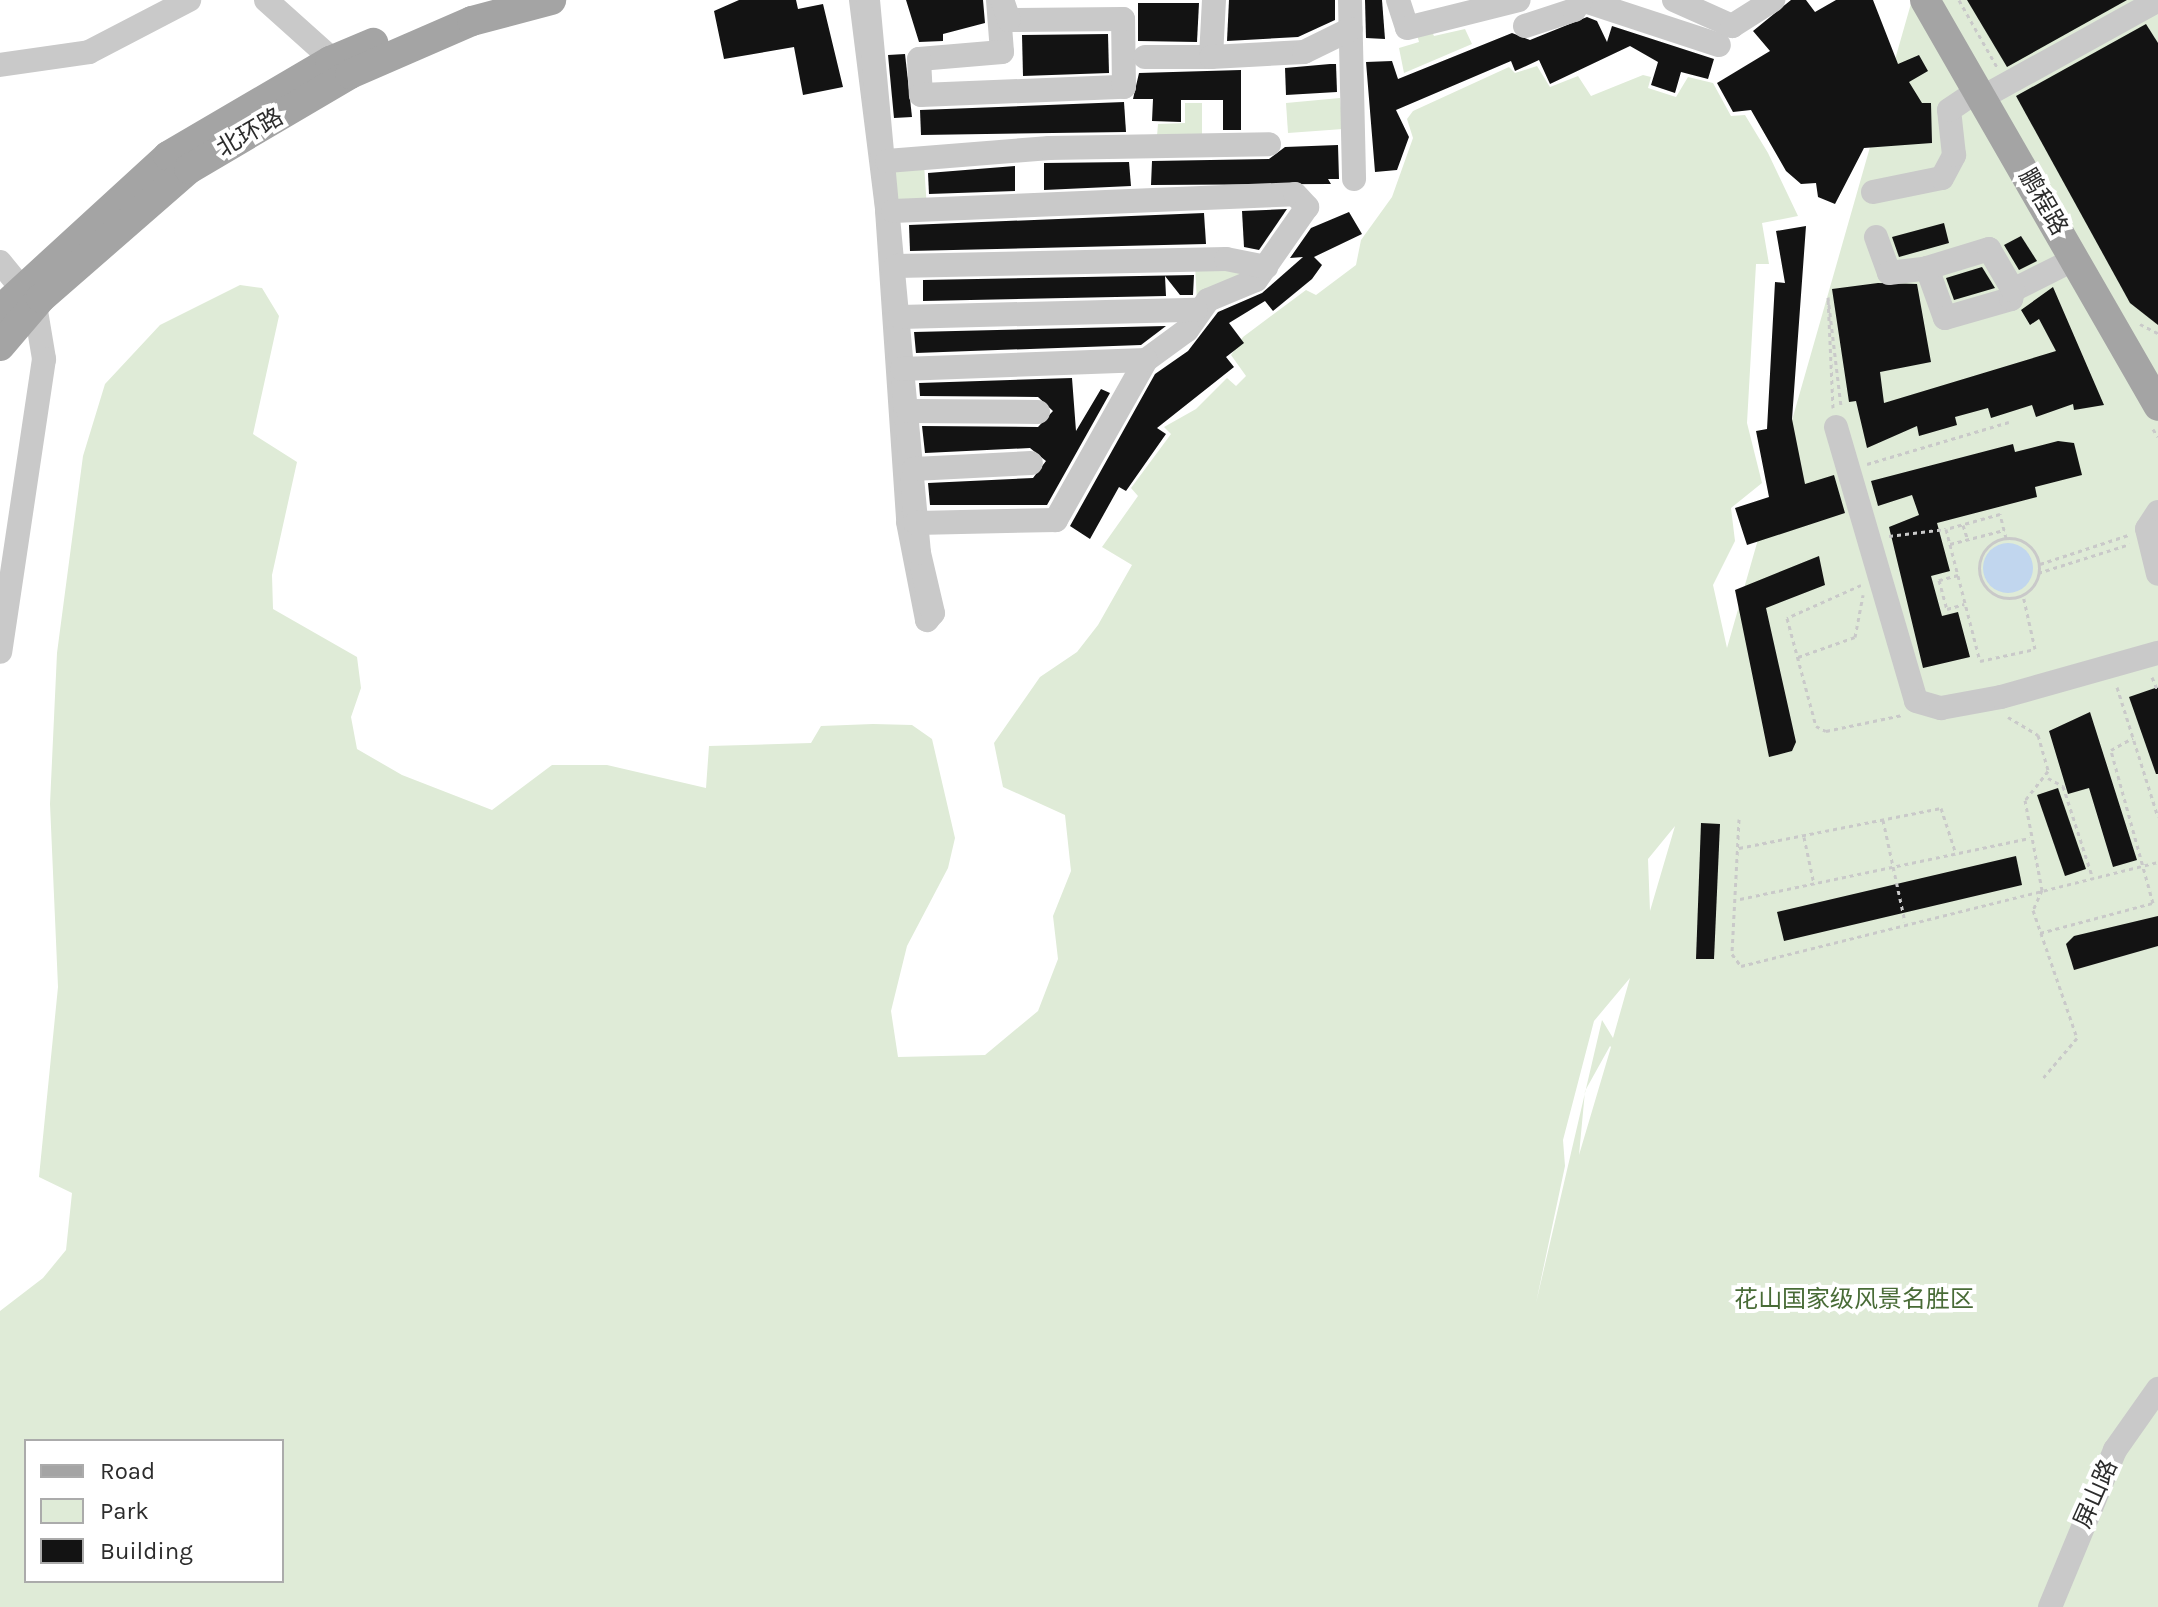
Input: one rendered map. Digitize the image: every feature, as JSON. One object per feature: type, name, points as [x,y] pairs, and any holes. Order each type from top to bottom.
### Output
[{"type":"main road","name":"北环路","points":[[0,310],[28,294],[168,156],[340,68],[488,0]]},
{"type":"main road","name":"北环路","points":[[340,68],[472,21],[551,0]]},
{"type":"main road","name":"鹏程路","points":[[1925,0],[1992,86],[2075,259],[2153,376]]},
{"type":"main road","name":"鹏程路","points":[[1939,0],[1992,86],[2153,376],[2158,406]]},
{"type":"main road","name":"北环路","points":[[0,346],[28,294]]},
{"type":"street","points":[[0,65],[89,52],[189,0]]},
{"type":"street","points":[[266,0],[340,68]]},
{"type":"street","points":[[861,0],[887,210],[912,556],[927,620],[933,613],[916,523],[914,469],[902,369],[893,211],[868,0]]},
{"type":"street","points":[[1000,0],[1009,20],[1123,19],[1124,87],[924,97],[916,63],[1002,52],[1000,0]]},
{"type":"street","points":[[1211,57],[1214,0]]},
{"type":"street","points":[[1350,0],[1354,179]]},
{"type":"street","points":[[1398,0],[1407,28],[1519,0]]},
{"type":"street","points":[[1525,26],[1574,10],[1581,0],[1719,45]]},
{"type":"street","points":[[1674,0],[1702,6],[1740,25],[1773,0]]},
{"type":"street","points":[[1873,192],[1942,178],[1954,155],[1949,110],[2154,5]]},
{"type":"street","points":[[1145,57],[1304,52],[1351,29]]},
{"type":"street","points":[[965,56],[967,95]]},
{"type":"street","points":[[887,161],[1049,148],[1269,144]]},
{"type":"street","points":[[893,211],[1299,196],[1307,207],[1303,222],[1251,284],[1196,310],[900,317]]},
{"type":"street","points":[[1876,237],[1889,273],[1927,268],[1989,249],[2013,290],[2011,299],[1945,318],[1927,268]]},
{"type":"street","points":[[896,266],[1226,259],[1266,267]]},
{"type":"street","points":[[2013,290],[2075,259]]},
{"type":"street","points":[[0,262],[28,294],[44,359],[0,652]]},
{"type":"street","points":[[916,523],[1056,520],[1146,360],[1187,330],[1196,310]]},
{"type":"street","points":[[902,369],[1146,360]]},
{"type":"street","points":[[908,411],[1038,412]]},
{"type":"street","points":[[1840,426],[1855,467],[1913,684],[1924,694],[2001,682],[2158,639]]},
{"type":"street","points":[[1840,426],[1911,695],[1932,708],[2001,697],[2158,653]]},
{"type":"street","points":[[914,469],[1031,463]]},
{"type":"street","points":[[2151,526],[2158,574]]},
{"type":"street","name":"屏山路","points":[[2050,1607],[2115,1450],[2148,1423],[2158,1389]]},
{"type":"path","points":[[1959,0],[1992,86]]},
{"type":"path","points":[[1840,426],[1828,297],[1840,426]]},
{"type":"path","points":[[2133,317],[2158,333]]},
{"type":"path","points":[[1855,467],[2009,422]]},
{"type":"path","points":[[1875,540],[1928,526],[1930,532],[1946,529],[2000,514],[2006,538]]},
{"type":"path","points":[[1963,525],[1968,540]]},
{"type":"path","points":[[1946,529],[1980,661],[2035,649],[2023,595],[2038,573],[2151,526]]},
{"type":"path","points":[[2038,564],[2151,526]]},
{"type":"path","points":[[1950,544],[2004,530]]},
{"type":"path","points":[[2023,595],[1998,596],[1980,577],[1983,552],[2006,538],[2024,542],[2038,564],[2038,573]]},
{"type":"path","points":[[1958,575],[1939,580],[1947,609],[1966,604]]},
{"type":"path","points":[[1881,582],[1789,613],[1798,657],[1821,730],[1932,708]]},
{"type":"path","points":[[1798,657],[1855,637],[1864,594],[1881,582]]},
{"type":"path","points":[[2111,668],[2158,817]]},
{"type":"path","points":[[2001,697],[2007,717],[2038,735],[2046,777]]},
{"type":"path","points":[[2040,933],[2149,906],[2155,897],[2148,865],[2111,750],[2133,738]]},
{"type":"path","points":[[2043,1078],[2077,1038],[2040,933],[2033,903],[2042,890],[2025,800],[2046,777]]},
{"type":"path","points":[[2046,777],[2063,786],[2093,879]]},
{"type":"path","points":[[1739,848],[1941,808],[1956,854]]},
{"type":"path","points":[[1739,819],[1739,899],[1732,954],[1741,966],[2158,862]]},
{"type":"path","points":[[1883,820],[1905,923]]},
{"type":"path","points":[[1804,837],[1814,884]]},
{"type":"path","points":[[1739,899],[2030,838]]},
{"type":"green space","name":"花山国家级风景名胜区","points":[[1912,0],[2158,0],[2158,1607],[0,1607],[0,1311],[43,1278],[66,1250],[72,1193],[39,1177],[58,987],[50,804],[57,653],[83,456],[105,384],[160,325],[240,285],[262,288],[279,316],[253,434],[297,462],[272,575],[273,609],[357,657],[361,688],[351,717],[357,749],[402,775],[492,810],[552,765],[607,765],[706,788],[709,746],[811,743],[821,726],[873,724],[912,725],[932,739],[955,838],[948,868],[907,946],[891,1011],[898,1057],[985,1055],[1038,1011],[1058,959],[1053,916],[1071,871],[1065,815],[1003,787],[994,743],[1040,677],[1077,652],[1098,625],[1132,565],[1102,547],[1138,496],[1131,488],[1171,434],[1164,427],[1196,409],[1227,378],[1236,386],[1246,376],[1231,355],[1243,337],[1306,290],[1316,295],[1356,265],[1361,240],[1392,197],[1413,138],[1407,119],[1413,111],[1509,67],[1515,73],[1537,66],[1550,87],[1578,76],[1591,96],[1643,75],[1651,77],[1648,88],[1676,97],[1688,77],[1713,83],[1731,116],[1745,115],[1768,153],[1798,216],[1762,223],[1769,264],[1756,264],[1747,423],[1762,483],[1731,508],[1735,541],[1713,585],[1727,648]],"holes":[[[1675,826],[1650,911],[1648,859]],[[1630,978],[1613,1038],[1602,1020],[1586,1090],[1611,1047],[1579,1155],[1585,1094],[1536,1303],[1565,1166],[1563,1140],[1594,1021]]]},
{"type":"green space","points":[[1430,27],[1434,36],[1465,29],[1472,44],[1404,73],[1399,48],[1419,42],[1416,31]]},
{"type":"green space","points":[[1340,98],[1343,129],[1288,133],[1286,103]]},
{"type":"green space","points":[[1185,103],[1202,103],[1202,135],[1157,136],[1158,124],[1185,123]]},
{"type":"green space","points":[[924,164],[927,209],[898,205],[893,166]]},
{"type":"green space","points":[[1195,265],[1253,269],[1197,303]]},
{"type":"water","points":[[2008,543],[2026,550],[2033,568],[2026,586],[2008,593],[1990,586],[1983,568],[1990,550]]},
{"type":"building","points":[[739,0],[796,0],[798,9],[823,4],[843,87],[803,95],[794,47],[724,59],[714,11]]},
{"type":"building","points":[[906,0],[983,0],[985,23],[943,34],[943,41],[919,42]]},
{"type":"building","points":[[1229,0],[1335,0],[1335,20],[1298,37],[1227,41]]},
{"type":"building","points":[[1365,0],[1382,0],[1385,39],[1366,38]]},
{"type":"building","points":[[1791,0],[1806,0],[1815,12],[1836,0],[1873,0],[1898,64],[1919,55],[1928,71],[1909,82],[1922,103],[1931,103],[1932,143],[1864,148],[1835,204],[1818,197],[1816,183],[1801,184],[1786,171],[1751,110],[1733,112],[1717,83],[1770,51],[1753,31]]},
{"type":"building","points":[[1967,0],[2127,0],[2007,67]]},
{"type":"building","points":[[1138,3],[1199,3],[1197,42],[1138,41]]},
{"type":"building","points":[[1587,17],[1597,21],[1607,42],[1612,26],[1714,59],[1708,79],[1681,72],[1675,93],[1651,85],[1658,62],[1630,46],[1550,84],[1539,60],[1515,71],[1511,61],[1396,110],[1409,137],[1397,170],[1375,172],[1366,62],[1392,61],[1398,79],[1512,33],[1530,40]]},
{"type":"building","points":[[2146,24],[2158,43],[2158,325],[2130,303],[2016,96]]},
{"type":"building","points":[[1108,34],[1109,73],[1023,76],[1022,35]]},
{"type":"building","points":[[905,54],[912,117],[894,118],[888,55]]},
{"type":"building","points":[[1336,64],[1337,92],[1286,95],[1285,68]]},
{"type":"building","points":[[1241,70],[1241,130],[1223,130],[1223,100],[1181,100],[1181,122],[1152,121],[1153,99],[1133,99],[1139,73]]},
{"type":"building","points":[[1124,102],[1126,132],[921,135],[920,110]]},
{"type":"building","points":[[1338,145],[1339,179],[1328,179],[1331,184],[1151,185],[1152,161],[1269,159],[1285,147]]},
{"type":"building","points":[[1129,162],[1131,186],[1044,190],[1044,163]]},
{"type":"building","points":[[1015,166],[1015,191],[929,194],[928,173]]},
{"type":"building","points":[[1287,209],[1259,250],[1244,247],[1242,211]]},
{"type":"building","points":[[1349,212],[1362,234],[1314,257],[1322,265],[1312,279],[1273,311],[1265,301],[1229,323],[1244,343],[1226,357],[1234,367],[1157,428],[1166,434],[1126,491],[1119,487],[1090,539],[1070,526],[1155,374],[1188,351],[1218,312],[1262,293],[1303,257],[1290,258],[1311,228]]},
{"type":"building","points":[[1204,213],[1206,244],[910,251],[909,225]]},
{"type":"building","points":[[1944,223],[1949,243],[1899,257],[1892,237]]},
{"type":"building","points":[[1806,226],[1792,419],[1805,484],[1834,475],[1845,513],[1747,545],[1735,508],[1769,497],[1756,431],[1767,429],[1775,282],[1785,283],[1776,231]]},
{"type":"building","points":[[2021,236],[2037,261],[2019,270],[2004,245]]},
{"type":"building","points":[[1982,267],[1995,288],[1954,300],[1946,278]]},
{"type":"building","points":[[1194,275],[1193,295],[1180,295],[1165,276],[1166,296],[923,301],[923,280]]},
{"type":"building","points":[[1878,283],[1917,284],[1931,362],[1880,372],[1884,403],[2056,351],[2039,319],[2030,325],[2021,310],[2053,287],[2104,405],[2074,410],[2073,404],[2036,417],[2032,405],[1991,418],[1988,408],[1955,417],[1957,425],[1919,436],[1917,426],[1867,448],[1856,401],[1849,402],[1832,289]]},
{"type":"building","points":[[1166,326],[1141,345],[916,353],[914,332]]},
{"type":"building","points":[[1072,378],[1076,431],[1101,389],[1110,393],[1047,505],[930,505],[928,483],[1033,478],[1046,461],[1030,448],[925,453],[922,426],[1038,427],[1053,411],[1038,397],[920,396],[919,383]]},
{"type":"building","points":[[2058,441],[2074,443],[2082,475],[2035,487],[2037,497],[1937,523],[1950,571],[1931,576],[1942,616],[1958,612],[1970,657],[1923,668],[1889,527],[1919,515],[1912,495],[1878,506],[1871,481],[2013,444],[2015,452]]},
{"type":"building","points":[[1819,556],[1825,585],[1766,608],[1796,742],[1792,751],[1769,757],[1735,590]]},
{"type":"building","points":[[2158,687],[2158,774],[2156,774],[2129,697]]},
{"type":"building","points":[[2090,712],[2137,860],[2113,867],[2089,788],[2068,794],[2049,731]]},
{"type":"building","points":[[2058,788],[2086,869],[2065,876],[2037,795]]},
{"type":"building","points":[[1701,823],[1720,824],[1714,959],[1696,959]]},
{"type":"building","points":[[2016,856],[2022,885],[1784,941],[1777,912]]},
{"type":"building","points":[[2158,916],[2158,946],[2074,970],[2066,944],[2074,936]]}]
